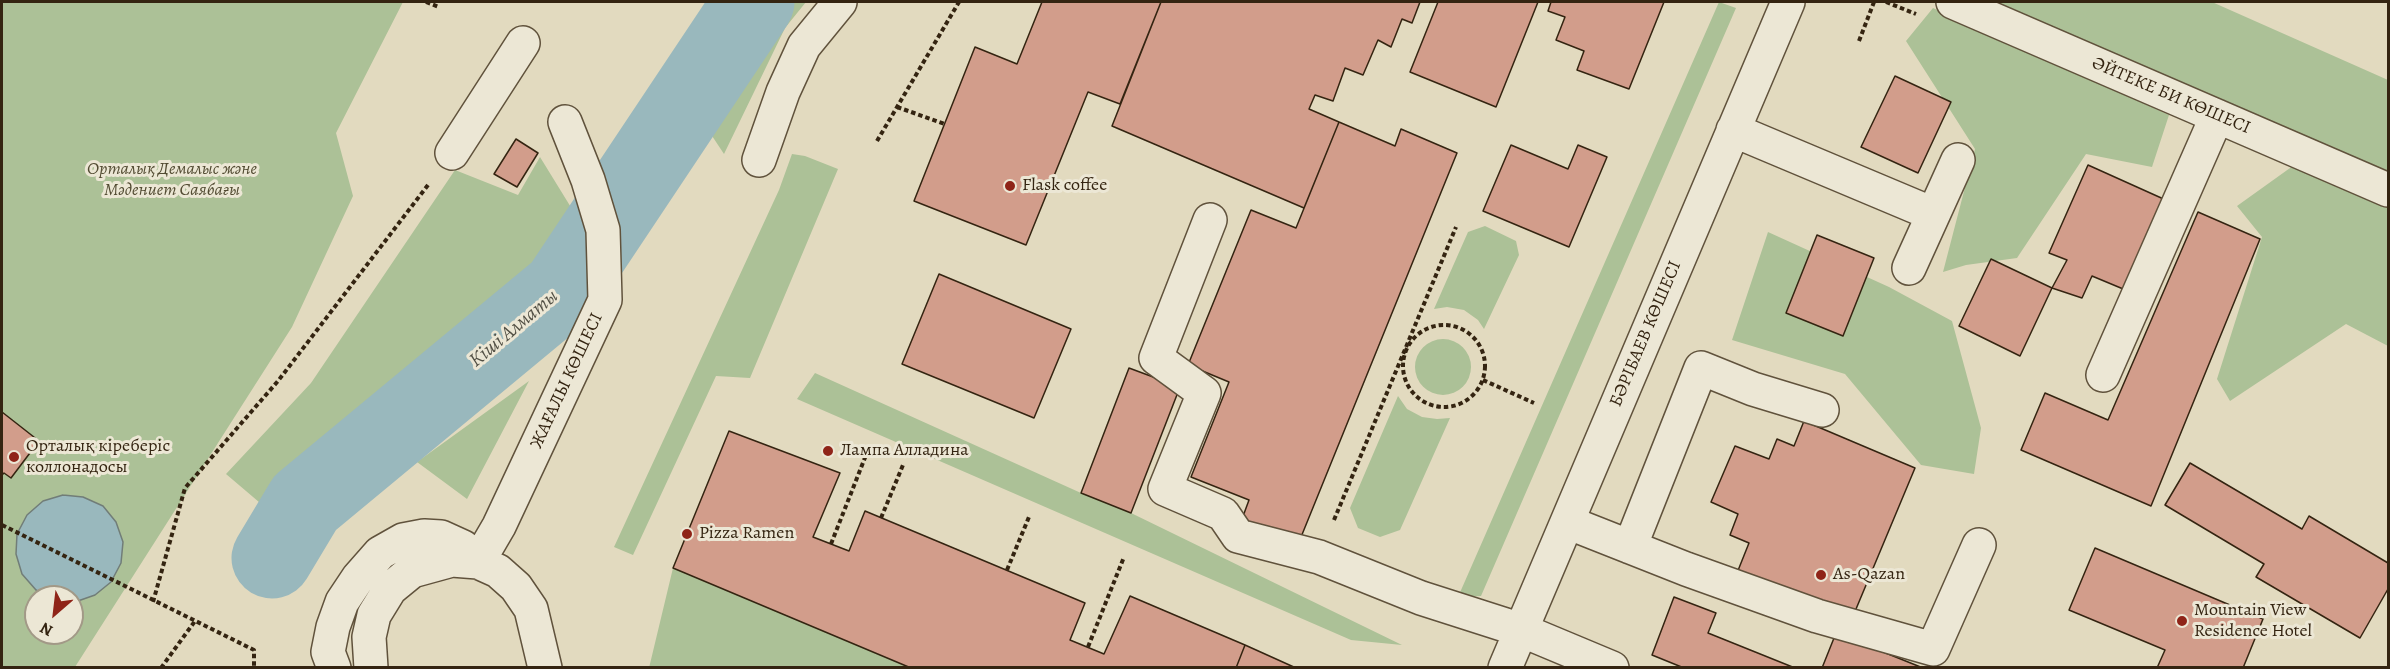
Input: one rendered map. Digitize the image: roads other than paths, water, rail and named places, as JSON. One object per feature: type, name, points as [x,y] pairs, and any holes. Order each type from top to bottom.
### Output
[{"type":"street","points":[[759,160],[783,92],[804,46],[840,2]]},
{"type":"street","name":"БӘРІБАЕВ КӨШЕСІ","points":[[1505,668],[1788,2]]},
{"type":"street","name":"ӘЙТЕКЕ БИ КӨШЕСІ","points":[[1953,2],[2388,190]]},
{"type":"street","points":[[452,153],[523,43]]},
{"type":"street","points":[[2103,375],[2217,116]]},
{"type":"street","name":"ЖАҒАЛЫ КӨШЕСІ","points":[[478,562],[500,526],[605,300],[603,230],[588,180],[565,122]]},
{"type":"street","points":[[1733,130],[1933,214]]},
{"type":"street","points":[[1909,268],[1958,160]]},
{"type":"street","points":[[1210,220],[1156,358],[1204,393],[1166,489],[1223,514],[1238,536],[1318,557],[1421,598],[1521,630],[1612,668]]},
{"type":"street","points":[[1630,547],[1701,368],[1753,389],[1822,410]]},
{"type":"street","points":[[1567,522],[1817,616],[1933,649],[1979,545]]},
{"type":"street","points":[[334,668],[328,652],[342,602],[358,578],[380,553],[403,540],[424,536],[441,537],[463,547],[478,562]]},
{"type":"street","points":[[371,668],[369,637],[374,615],[390,589],[412,571],[452,560],[478,562],[498,571],[516,587],[531,609],[545,668]]},
{"type":"water","points":[[63,495],[83,497],[103,506],[116,522],[123,542],[121,563],[111,582],[95,595],[84,599],[84,585],[32,585],[22,574],[16,554],[17,534],[27,515],[43,501]]},
{"type":"waterway","name":"Кіші Алматы","points":[[272,558],[305,503],[562,290],[754,2]]},
{"type":"place","name":"Flask coffee","points":[[1010,186]]},
{"type":"place","name":"Лампа Алладина","points":[[828,451]]},
{"type":"place","name":"Орталық кіреберіс коллонадосы","points":[[14,457]]},
{"type":"place","name":"Pizza Ramen","points":[[687,534]]},
{"type":"place","name":"As-Qazan","points":[[1821,575]]},
{"type":"place","name":"Mountain View Residence Hotel","points":[[2182,621]]},
{"type":"park label","name":"Орталық Демалыс және Мәдениет Саябағы","points":[[172,180]]}]
